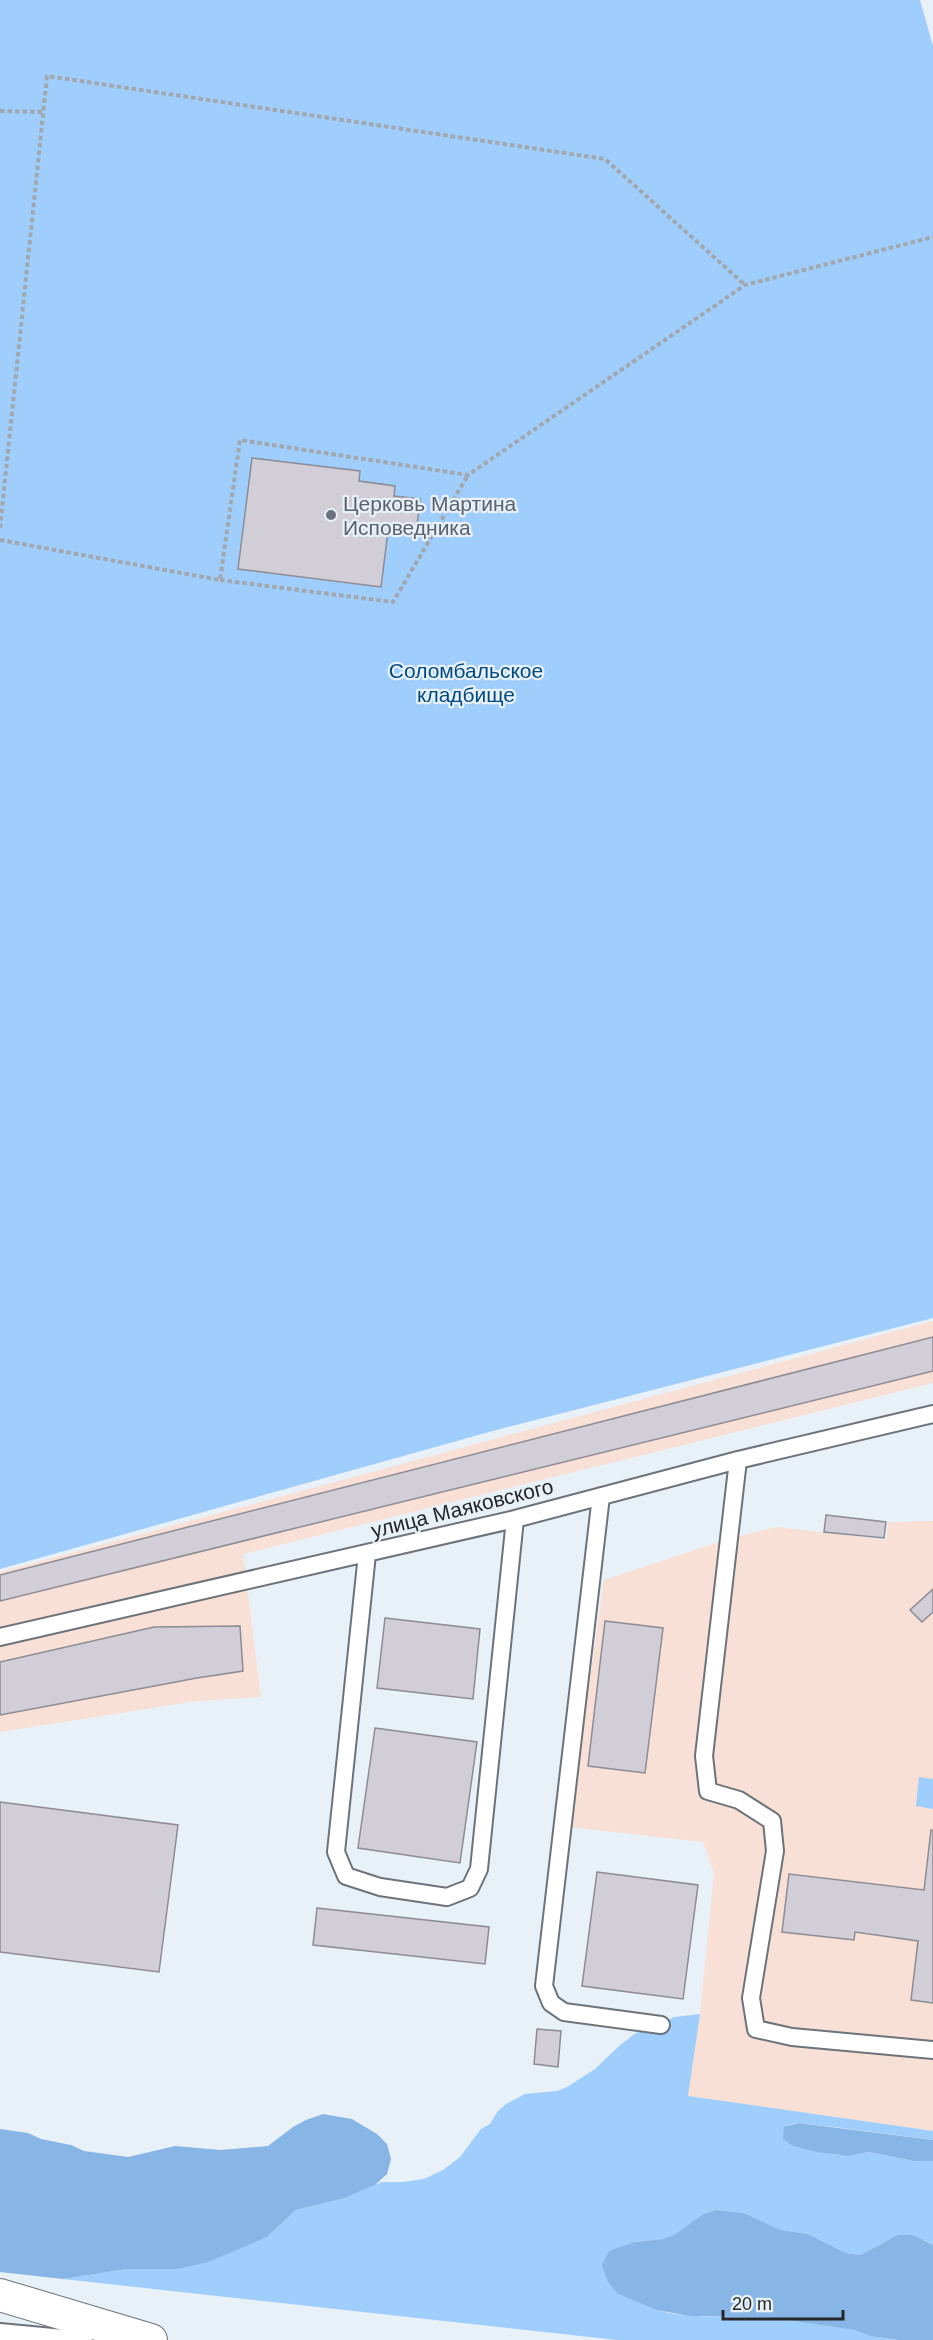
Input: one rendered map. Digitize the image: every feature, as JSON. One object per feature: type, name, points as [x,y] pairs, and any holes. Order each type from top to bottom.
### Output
[{"type":"street","points":[[0,2295],[151,2340]]},
{"type":"lane","name":"улица Маяковского","points":[[0,1637],[515,1520],[738,1460],[933,1413]]},
{"type":"lane","points":[[738,1460],[704,1756],[708,1791],[739,1800],[772,1821],[775,1851],[751,1998],[756,2029],[792,2037],[933,2050]]},
{"type":"lane","points":[[601,1496],[544,1986],[551,2002],[564,2012],[661,2025]]},
{"type":"lane","points":[[367,1554],[336,1852],[346,1876],[380,1887],[447,1897],[470,1888],[479,1869],[515,1520]]},
{"type":"lane","points":[[0,2332],[84,2340]]},
{"type":"path","points":[[0,528],[47,76],[605,159],[745,285]]},
{"type":"path","points":[[0,111],[43,112]]},
{"type":"path","points":[[0,540],[220,579],[393,602],[468,475],[745,285],[933,237]]},
{"type":"path","points":[[220,579],[240,440],[468,475]]},
{"type":"shaded area","points":[[933,1321],[933,1383],[243,1554],[261,1697],[197,1701],[0,1732],[0,1572]]},
{"type":"shaded area","points":[[933,1521],[933,2131],[687,2096],[700,2014],[714,1873],[703,1842],[569,1827],[604,1580],[728,1539],[777,1527],[886,1540],[888,1522]]},
{"type":"shaded area","points":[[323,2114],[352,2119],[377,2134],[387,2144],[391,2159],[387,2174],[375,2185],[345,2198],[296,2210],[267,2237],[208,2262],[178,2269],[127,2269],[63,2279],[0,2272],[0,2129],[28,2133],[84,2151],[128,2157],[175,2146],[220,2150],[268,2146],[293,2127]]},
{"type":"shaded area","points":[[799,2123],[933,2140],[933,2161],[913,2161],[869,2152],[848,2156],[793,2146],[783,2139],[784,2127]]},
{"type":"shaded area","points":[[716,2210],[744,2213],[781,2230],[808,2234],[846,2253],[860,2255],[898,2235],[913,2235],[933,2245],[933,2340],[898,2340],[870,2336],[854,2330],[773,2318],[690,2316],[656,2310],[618,2294],[608,2282],[602,2265],[609,2251],[635,2242],[663,2239],[676,2234],[703,2214]]},
{"type":"green space","name":"Соломбальское кладбище","points":[[0,0],[920,0],[933,46],[933,1318],[489,1432],[0,1569]]},
{"type":"green space","points":[[919,1777],[933,1779],[933,1809],[916,1806]]},
{"type":"green space","points":[[700,2014],[688,2096],[933,2131],[933,2140],[799,2123],[789,2125],[793,2146],[837,2155],[869,2152],[913,2161],[933,2161],[933,2245],[924,2240],[886,2241],[860,2255],[846,2253],[808,2234],[781,2230],[744,2213],[716,2210],[703,2214],[677,2234],[663,2239],[635,2242],[618,2294],[656,2310],[673,2314],[773,2318],[854,2330],[870,2336],[898,2340],[617,2340],[63,2279],[127,2269],[178,2269],[267,2237],[296,2210],[345,2198],[382,2182],[424,2179],[443,2170],[460,2157],[481,2129],[490,2124],[498,2111],[506,2104],[525,2094],[557,2091],[567,2087],[595,2069],[636,2033],[656,2027],[674,2017]]},
{"type":"building","name":"Церковь Мартина Исповедника","points":[[252,458],[360,471],[359,481],[395,486],[394,496],[420,499],[416,534],[388,531],[381,587],[238,569]]},
{"type":"building","points":[[933,1337],[933,1371],[0,1601],[0,1575]]},
{"type":"building","points":[[826,1515],[886,1522],[884,1538],[824,1532]]},
{"type":"building","points":[[933,1589],[933,1612],[922,1622],[910,1610]]},
{"type":"building","points":[[385,1618],[480,1629],[473,1699],[377,1688]]},
{"type":"building","points":[[605,1621],[663,1628],[645,1773],[588,1766]]},
{"type":"building","points":[[240,1626],[243,1671],[0,1715],[0,1662],[154,1627]]},
{"type":"building","points":[[375,1728],[477,1742],[460,1863],[358,1848]]},
{"type":"building","points":[[0,1802],[178,1825],[159,1972],[0,1952]]},
{"type":"building","points":[[931,1830],[933,1830],[933,2003],[911,2000],[918,1941],[855,1932],[854,1940],[782,1932],[789,1874],[924,1890]]},
{"type":"building","points":[[597,1872],[698,1885],[683,1999],[582,1986]]},
{"type":"building","points":[[317,1908],[489,1927],[485,1964],[313,1945]]},
{"type":"building","points":[[537,2029],[561,2031],[558,2067],[534,2064]]},
{"type":"place","name":"Церковь Мартина Исповедника","points":[[331,515]]}]
